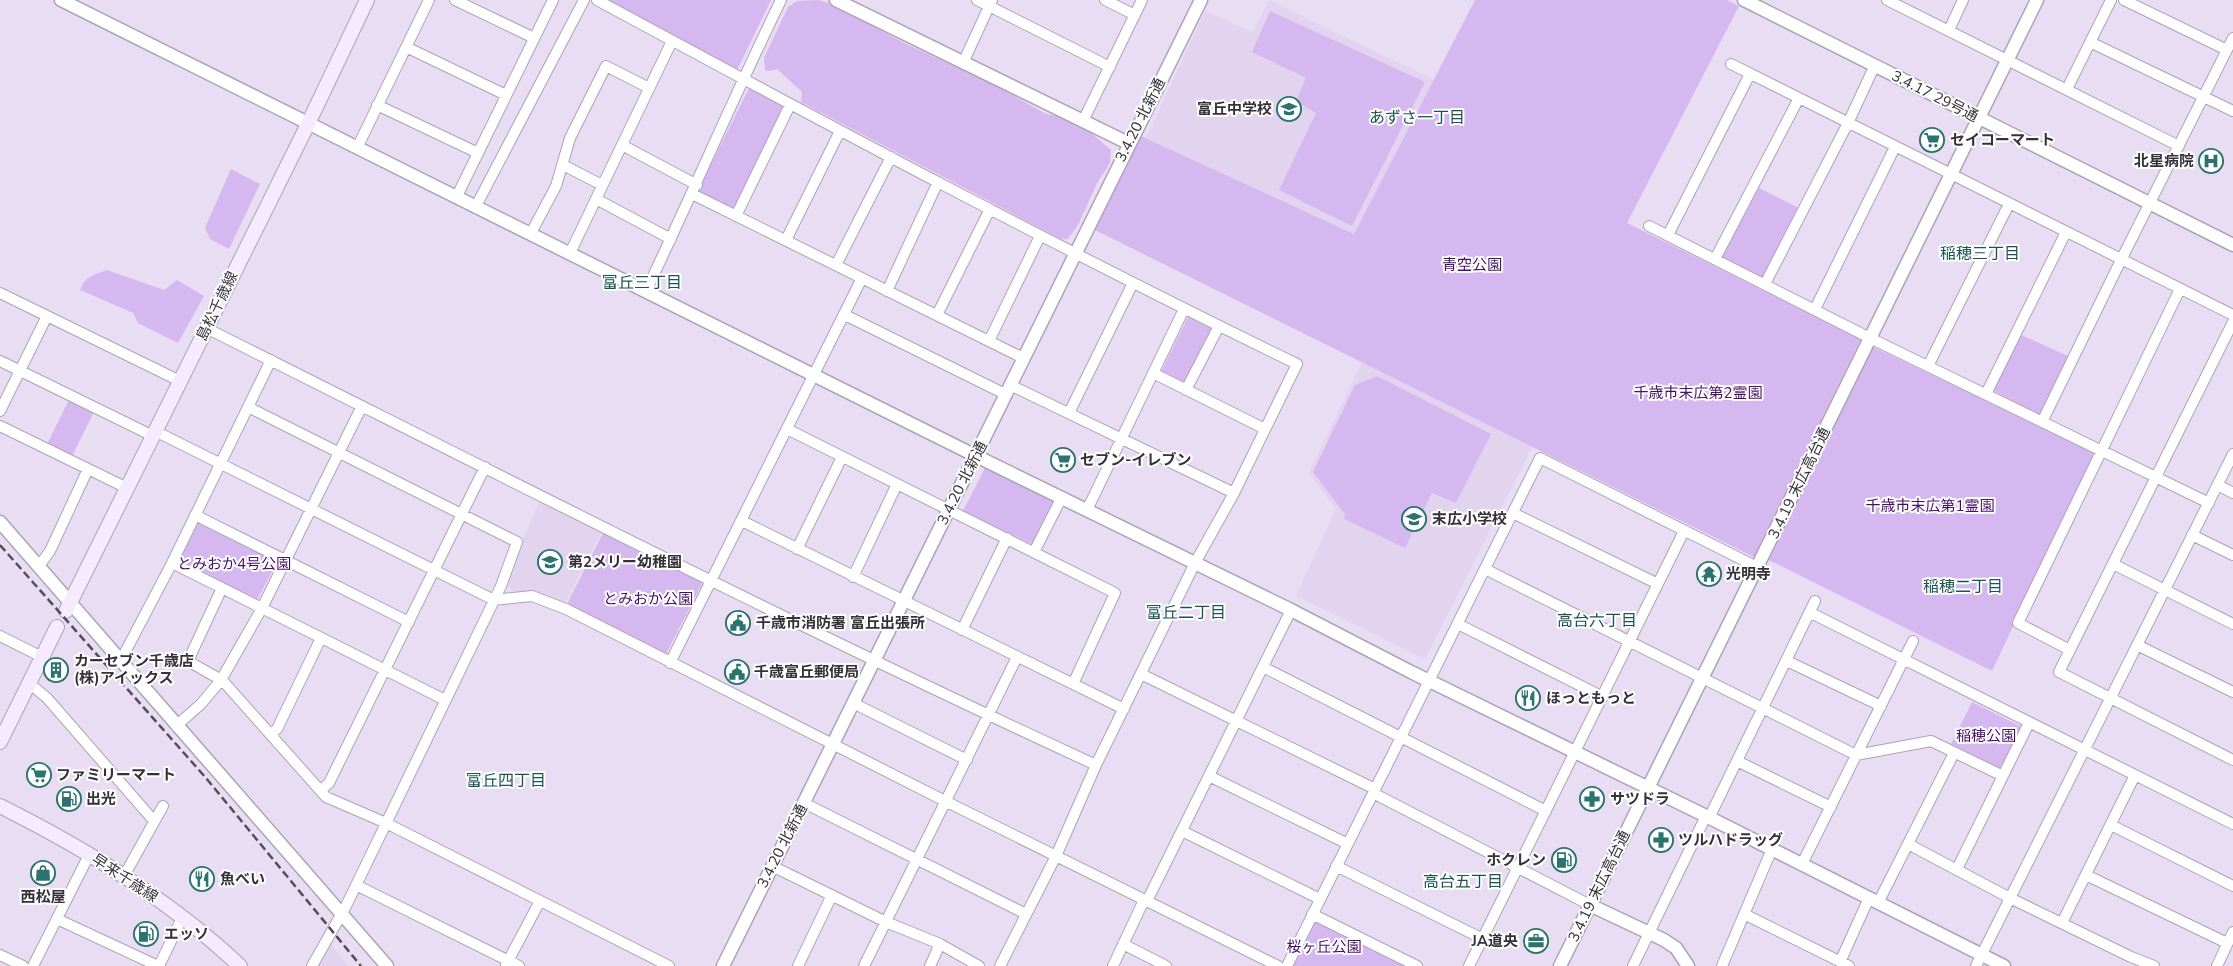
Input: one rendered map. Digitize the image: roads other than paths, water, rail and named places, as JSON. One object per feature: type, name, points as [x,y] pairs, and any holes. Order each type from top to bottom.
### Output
[{"type":"main road","name":"島松千歳線","points":[[68,606],[308,124],[367,0]]},
{"type":"main road","points":[[0,742],[57,627]]},
{"type":"main road","name":"早来千歳線","points":[[0,806],[40,826],[124,876],[183,916],[240,966]]},
{"type":"street","points":[[61,0],[976,456],[1802,864],[1873,900],[1979,960],[2004,966]]},
{"type":"street","points":[[357,148],[429,0]]},
{"type":"street","points":[[455,0],[534,38]]},
{"type":"street","points":[[457,196],[553,0]]},
{"type":"street","points":[[476,206],[584,0]]},
{"type":"street","points":[[597,0],[790,105],[1040,236],[1297,364],[1234,493],[1195,563],[1096,765],[1056,856],[1000,966]]},
{"type":"street","points":[[646,291],[695,189],[742,79],[781,0]]},
{"type":"street","points":[[836,0],[1128,143]]},
{"type":"street","points":[[977,0],[991,3],[1110,67]]},
{"type":"street","points":[[1105,0],[1135,15]]},
{"type":"street","points":[[1083,121],[1142,0]]},
{"type":"street","name":"3.4.20 北新通","points":[[723,966],[833,745],[902,600],[976,456],[1128,143],[1201,0]]},
{"type":"street","name":"3.4.17 29号通","points":[[1744,0],[1759,3],[1875,66],[2233,245]]},
{"type":"street","points":[[1887,0],[2009,59],[2179,146]]},
{"type":"street","points":[[1948,30],[1963,0]]},
{"type":"street","name":"3.4.19 末広高台通","points":[[1560,966],[2037,0]]},
{"type":"street","points":[[2067,89],[2111,0]]},
{"type":"street","points":[[2124,0],[2227,50]]},
{"type":"street","points":[[963,62],[991,3]]},
{"type":"street","points":[[2042,422],[2233,38]]},
{"type":"street","points":[[570,253],[672,41]]},
{"type":"street","points":[[2090,42],[2233,111]]},
{"type":"street","points":[[406,47],[506,95]]},
{"type":"street","points":[[1731,64],[2233,316]]},
{"type":"street","points":[[531,233],[556,186],[570,138],[606,66],[649,88]]},
{"type":"street","points":[[1765,284],[1848,123],[1875,66]]},
{"type":"street","points":[[1668,235],[1750,74]]},
{"type":"street","points":[[1715,259],[1799,98]]},
{"type":"street","points":[[377,105],[478,153]]},
{"type":"street","points":[[736,216],[790,105]]},
{"type":"street","points":[[786,240],[840,131]]},
{"type":"street","points":[[622,145],[736,216],[1022,358]]},
{"type":"street","points":[[1815,310],[1895,147]]},
{"type":"street","points":[[836,265],[891,157]]},
{"type":"street","points":[[563,165],[602,185]]},
{"type":"street","points":[[888,290],[938,182]]},
{"type":"street","points":[[596,199],[671,239]]},
{"type":"street","points":[[1928,366],[2009,204]]},
{"type":"street","points":[[938,315],[990,209]]},
{"type":"street","points":[[1650,226],[1870,338],[2209,503]]},
{"type":"street","points":[[1986,394],[2066,232]]},
{"type":"street","points":[[990,341],[1040,236]]},
{"type":"street","points":[[670,662],[862,278]]},
{"type":"street","points":[[1069,413],[1133,283]]},
{"type":"street","points":[[2070,650],[2018,623],[2180,289]]},
{"type":"street","points":[[0,293],[180,382]]},
{"type":"street","points":[[1087,510],[1184,309]]},
{"type":"street","points":[[845,315],[1008,389],[1069,413],[1234,493]]},
{"type":"street","points":[[0,411],[47,316]]},
{"type":"street","points":[[2233,322],[2059,672],[2233,760]]},
{"type":"street","points":[[1186,390],[1219,326]]},
{"type":"street","points":[[206,328],[712,580],[989,716],[1096,765]]},
{"type":"street","points":[[121,660],[172,563],[270,360]]},
{"type":"street","points":[[0,361],[220,463],[494,600],[532,596],[566,610],[1278,966]]},
{"type":"street","points":[[1153,373],[1265,429]]},
{"type":"street","points":[[177,726],[201,704],[221,680],[262,608],[362,406]]},
{"type":"street","points":[[248,407],[517,542],[494,600],[356,885],[312,966]]},
{"type":"street","points":[[0,426],[127,488]]},
{"type":"street","points":[[786,430],[842,456],[1115,593],[1073,684]]},
{"type":"street","points":[[1979,960],[2233,454]]},
{"type":"street","points":[[797,549],[842,456]]},
{"type":"street","points":[[1287,966],[1540,458],[1757,568]]},
{"type":"street","points":[[321,790],[329,783],[463,515],[485,467]]},
{"type":"street","points":[[39,566],[50,551],[88,469]]},
{"type":"street","points":[[853,577],[898,484]]},
{"type":"street","points":[[2218,485],[2233,492]]},
{"type":"street","points":[[1034,552],[1062,498]]},
{"type":"street","points":[[1513,513],[1658,584]]},
{"type":"street","points":[[195,516],[409,622]]},
{"type":"street","points":[[742,521],[1124,709]]},
{"type":"street","points":[[0,522],[39,566],[68,606],[121,660],[387,966]]},
{"type":"street","points":[[1469,966],[1576,753],[1684,531]]},
{"type":"street","points":[[2192,535],[2233,556]]},
{"type":"street","points":[[962,630],[1007,538]]},
{"type":"street","points":[[172,563],[445,700]]},
{"type":"street","points":[[2113,564],[2233,624]]},
{"type":"street","points":[[1485,569],[1856,756],[1931,741],[2003,776]]},
{"type":"street","points":[[222,588],[188,661],[221,680],[326,796],[386,823],[669,966]]},
{"type":"street","points":[[1633,966],[1815,602]]},
{"type":"street","points":[[1113,966],[1291,610]]},
{"type":"street","points":[[1811,613],[2233,824]]},
{"type":"street","points":[[1458,624],[1603,696]]},
{"type":"street","points":[[0,636],[42,657]]},
{"type":"street","points":[[271,734],[277,729],[321,638]]},
{"type":"street","points":[[1802,864],[1913,641]]},
{"type":"street","points":[[2137,645],[2233,692]]},
{"type":"street","points":[[864,966],[947,802],[1017,657]]},
{"type":"street","points":[[1787,661],[1881,706]]},
{"type":"street","points":[[1263,667],[1546,811]]},
{"type":"street","points":[[1141,674],[1374,791],[1590,905],[1648,933],[1676,948],[1688,966]]},
{"type":"street","points":[[29,683],[47,698],[154,821]]},
{"type":"street","points":[[853,703],[967,760]]},
{"type":"street","points":[[1957,869],[2029,723]]},
{"type":"street","points":[[1744,914],[1845,964],[1873,900],[1908,844],[1954,753]]},
{"type":"street","points":[[1737,761],[1831,807]]},
{"type":"street","points":[[2062,923],[2135,775]]},
{"type":"street","points":[[1209,776],[1348,844]]},
{"type":"street","points":[[804,803],[1026,914]]},
{"type":"street","points":[[124,876],[163,806]]},
{"type":"street","points":[[2111,825],[2233,886]]},
{"type":"street","points":[[1182,831],[1320,898]]},
{"type":"street","points":[[1908,844],[2010,898],[2131,957],[2154,966]]},
{"type":"street","points":[[1722,966],[1772,849]]},
{"type":"street","points":[[33,966],[89,855]]},
{"type":"street","points":[[772,866],[886,922],[940,944],[979,966]]},
{"type":"street","points":[[1336,866],[1482,939]]},
{"type":"street","points":[[2086,875],[2227,944]]},
{"type":"street","points":[[356,885],[507,963],[519,966]]},
{"type":"street","points":[[798,966],[832,895]]},
{"type":"street","points":[[507,963],[540,901]]},
{"type":"street","points":[[1312,914],[1417,966]]},
{"type":"street","points":[[57,919],[158,966],[183,916]]},
{"type":"street","points":[[2217,966],[2233,932]]},
{"type":"street","points":[[930,966],[940,944]]},
{"type":"street","points":[[1123,944],[1166,966]]},
{"type":"street","points":[[0,955],[23,966]]},
{"type":"railway","points":[[0,545],[206,778],[361,966]]},
{"type":"place","name":"富丘中学校","points":[[1289,109]]},
{"type":"place","name":"セイコーマート","points":[[1932,140]]},
{"type":"place","name":"北星病院","points":[[2211,161]]},
{"type":"place","name":"セブン-イレブン","points":[[1063,460]]},
{"type":"place","name":"末広小学校","points":[[1414,519]]},
{"type":"place","name":"第2メリー幼稚園","points":[[550,562]]},
{"type":"place","name":"光明寺","points":[[1709,574]]},
{"type":"place","name":"千歳市消防署 富丘出張所","points":[[738,623]]},
{"type":"place","name":"カーセブン千歳店 (株)アイックス","points":[[56,670]]},
{"type":"place","name":"千歳富丘郵便局","points":[[737,672]]},
{"type":"place","name":"ほっともっと","points":[[1528,698]]},
{"type":"place","name":"ファミリーマート","points":[[39,775]]},
{"type":"place","name":"出光","points":[[69,799]]},
{"type":"place","name":"サツドラ","points":[[1592,799]]},
{"type":"place","name":"ツルハドラッグ","points":[[1661,840]]},
{"type":"place","name":"ホクレン","points":[[1564,860]]},
{"type":"place","name":"西松屋","points":[[43,873]]},
{"type":"place","name":"魚べい","points":[[202,879]]},
{"type":"place","name":"エッソ","points":[[146,934]]},
{"type":"place","name":"JA道央","points":[[1536,941]]},
{"type":"district","name":"あずさ一丁目","points":[[1417,118]]},
{"type":"district","name":"稲穂三丁目","points":[[1980,254]]},
{"type":"district","name":"富丘三丁目","points":[[642,283]]},
{"type":"district","name":"稲穂二丁目","points":[[1963,587]]},
{"type":"district","name":"富丘二丁目","points":[[1186,613]]},
{"type":"district","name":"高台六丁目","points":[[1597,621]]},
{"type":"district","name":"富丘四丁目","points":[[506,781]]},
{"type":"district","name":"高台五丁目","points":[[1463,882]]},
{"type":"park label","name":"青空公園","points":[[1472,265]]},
{"type":"park label","name":"千歳市末広第2霊園","points":[[1698,393]]},
{"type":"park label","name":"千歳市末広第1霊園","points":[[1930,506]]},
{"type":"park label","name":"とみおか4号公園","points":[[234,564]]},
{"type":"park label","name":"とみおか公園","points":[[648,599]]},
{"type":"park label","name":"稲穂公園","points":[[1986,736]]},
{"type":"park label","name":"桜ヶ丘公園","points":[[1324,947]]}]
